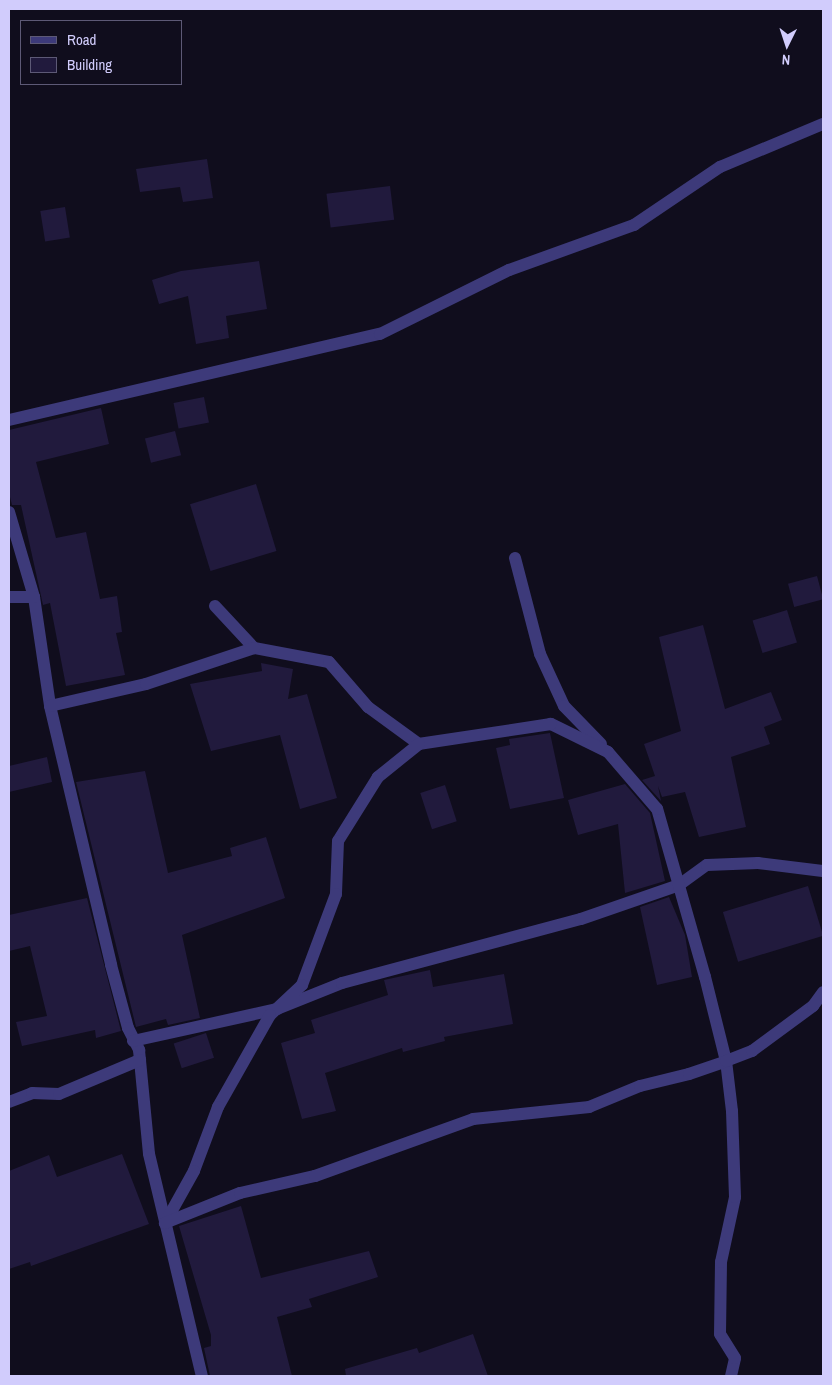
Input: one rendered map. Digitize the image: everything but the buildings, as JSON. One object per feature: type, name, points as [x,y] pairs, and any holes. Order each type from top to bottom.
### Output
[{"type":"street","points":[[9,420],[380,334],[509,270],[634,225],[720,167],[823,124]]},
{"type":"street","points":[[9,512],[34,597],[50,706],[133,1041],[140,1060],[149,1154],[202,1376]]},
{"type":"street","points":[[515,558],[540,654],[564,706],[608,752],[657,809],[726,1061],[734,1197],[721,1262],[720,1334],[735,1358],[731,1376]]},
{"type":"street","points":[[9,597],[34,597]]},
{"type":"street","points":[[215,606],[254,648]]},
{"type":"street","points":[[50,706],[146,684],[254,648],[328,662],[368,707],[419,744]]},
{"type":"street","points":[[165,1223],[194,1171],[218,1107],[277,1009],[302,985],[317,950],[336,894],[338,841],[378,777],[419,744],[551,724],[608,752]]},
{"type":"street","points":[[133,1041],[277,1009],[342,983],[581,919],[679,885],[707,865],[758,863],[823,870]]},
{"type":"street","points":[[165,1223],[240,1193],[315,1176],[472,1119],[589,1108],[640,1086],[726,1061],[752,1051],[813,1006],[823,992]]},
{"type":"street","points":[[9,1102],[32,1094],[59,1094],[140,1060]]}]
